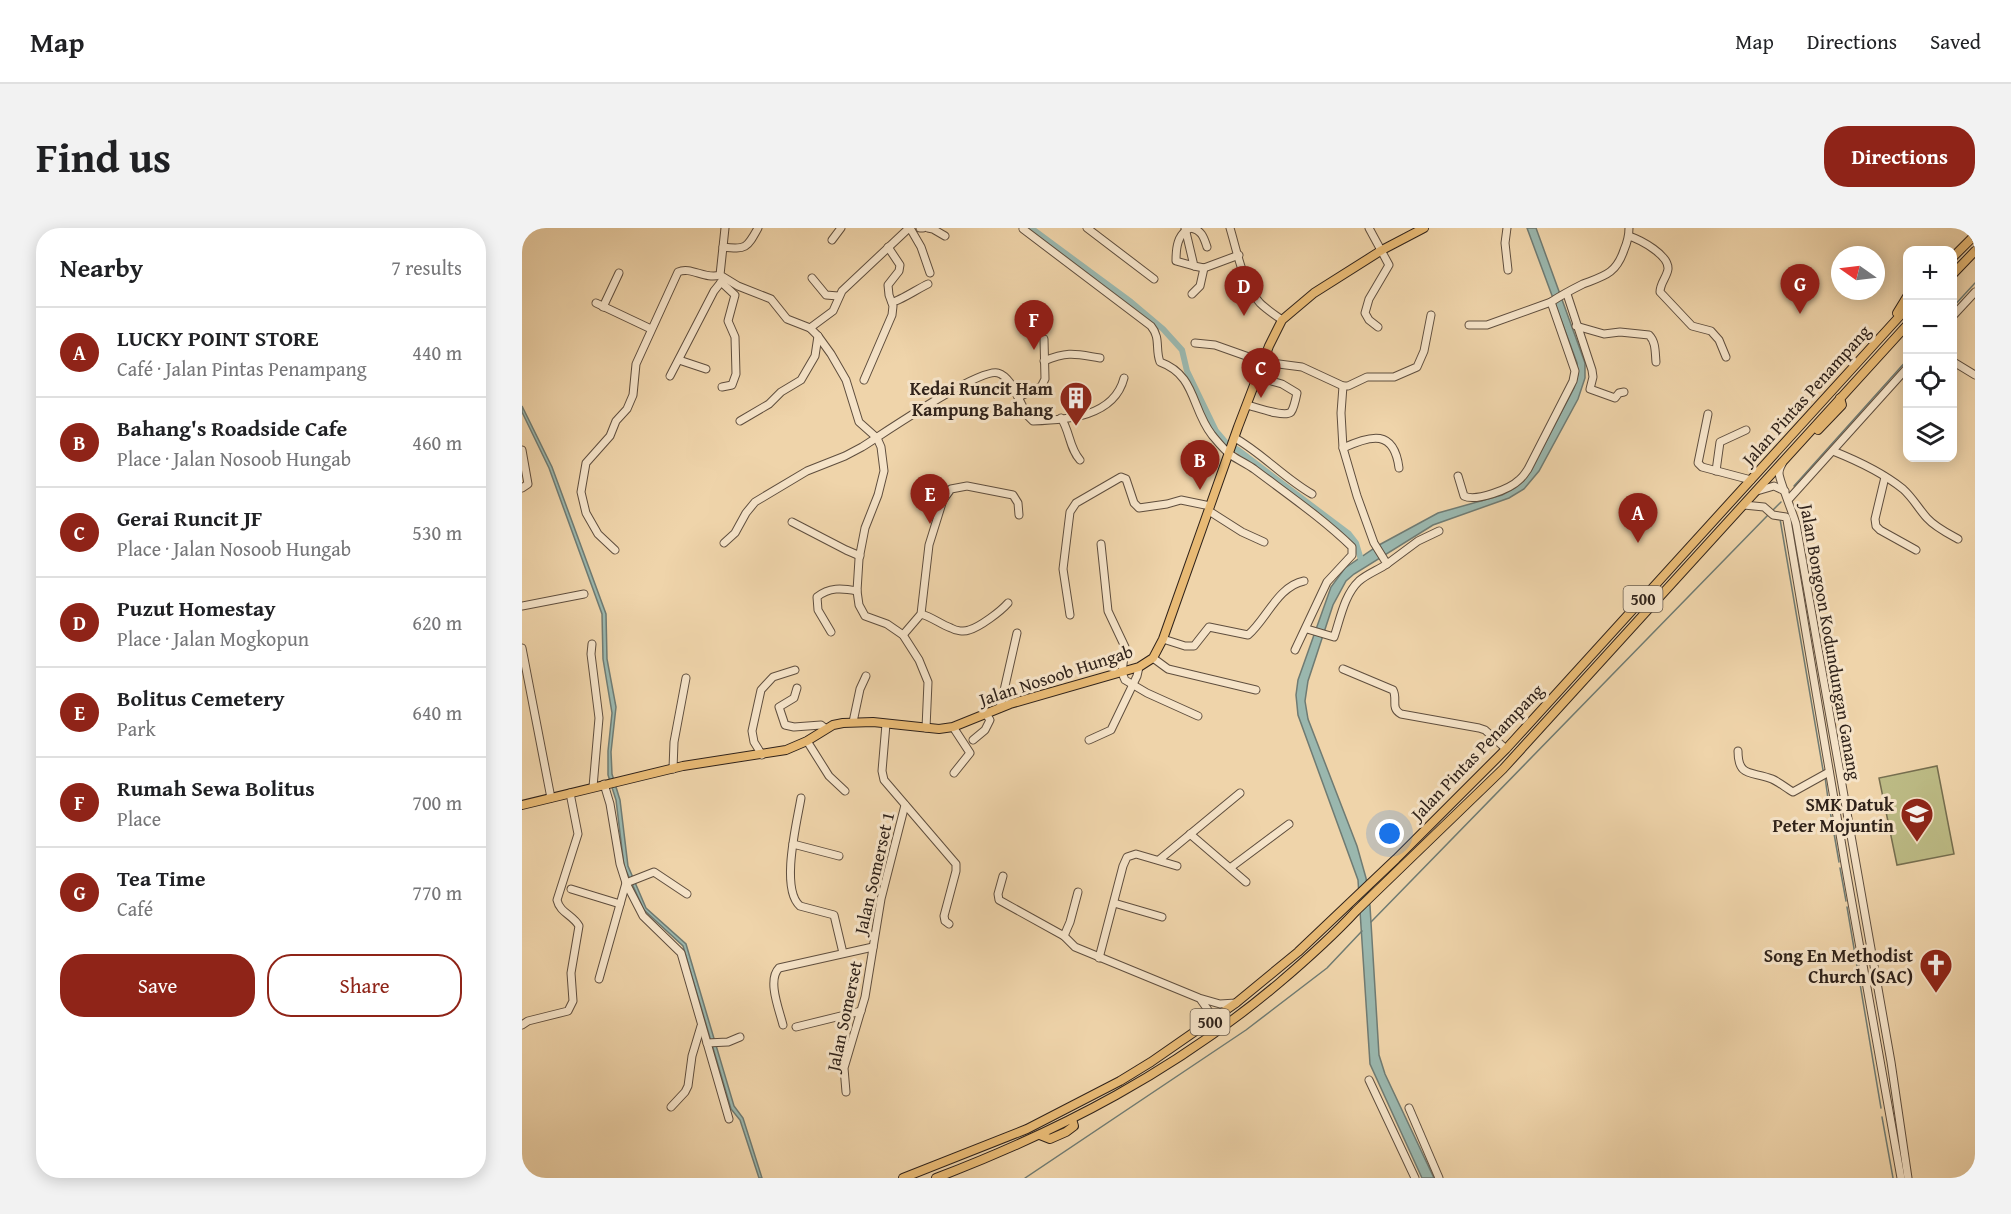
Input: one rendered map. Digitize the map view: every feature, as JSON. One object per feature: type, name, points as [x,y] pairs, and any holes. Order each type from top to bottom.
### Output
[{"type":"main road","name":"Jalan Nosoob Hungab","points":[[522,805],[674,769],[786,750],[807,741],[833,725],[853,722],[939,729],[953,728],[1000,708],[1122,674],[1139,667],[1152,658],[1163,639],[1257,377],[1282,320],[1314,293],[1383,250],[1424,228]]},
{"type":"main road","points":[[1957,253],[1975,235]]},
{"type":"main road","points":[[1957,271],[1975,251]]},
{"type":"main road","points":[[1889,327],[1905,300]]},
{"type":"main road","name":"Jalan Pintas Penampang","points":[[903,1178],[994,1143],[1048,1119],[1120,1081],[1236,1003],[1298,952],[1465,792],[1903,313]]},
{"type":"main road","name":"Jalan Pintas Penampang","points":[[936,1178],[1040,1135],[1125,1092],[1218,1032],[1299,966],[1503,770],[1903,329]]},
{"type":"main road","points":[[1818,405],[1835,396],[1840,398]]},
{"type":"main road","points":[[1178,1044],[1185,1048],[1190,1047],[1207,1035],[1218,1032]]},
{"type":"main road","points":[[1048,1119],[1056,1120],[1067,1116],[1072,1119]]},
{"type":"street","points":[[670,376],[722,279],[725,228]]},
{"type":"street","points":[[723,247],[741,249],[746,247],[758,228]]},
{"type":"street","points":[[832,240],[841,228]]},
{"type":"street","points":[[810,328],[832,311],[838,296],[909,228],[921,247],[930,273]]},
{"type":"street","points":[[928,228],[945,236]]},
{"type":"street","points":[[1087,228],[1154,279]]},
{"type":"street","points":[[1188,228],[1178,244],[1176,261],[1204,268],[1239,255]]},
{"type":"street","points":[[1188,228],[1200,231],[1207,247]]},
{"type":"street","points":[[1188,228],[1194,266]]},
{"type":"street","points":[[1230,228],[1246,281],[1254,296],[1282,320]]},
{"type":"street","points":[[1369,228],[1383,250],[1389,268],[1369,299],[1365,313],[1369,320],[1378,327]]},
{"type":"street","points":[[1507,228],[1505,243],[1508,270]]},
{"type":"street","points":[[1023,229],[1151,326],[1158,337],[1160,362],[1174,369],[1186,380],[1203,421],[1212,435],[1233,446],[1245,462],[1337,534],[1353,550],[1349,560],[1327,582],[1310,630],[1295,650]]},
{"type":"street","points":[[1469,325],[1487,325],[1551,301],[1572,289],[1610,273],[1622,256],[1629,232],[1650,245],[1666,261],[1668,268],[1660,292],[1692,326],[1711,331],[1719,340],[1726,357]]},
{"type":"street","points":[[864,380],[892,315],[888,285],[899,271],[900,265],[888,247]]},
{"type":"street","points":[[1192,294],[1200,286],[1204,268]]},
{"type":"street","points":[[615,550],[598,534],[586,513],[582,492],[586,463],[610,436],[616,421],[627,409],[633,395],[636,364],[678,272],[684,270],[722,279],[771,299],[786,319],[810,328],[818,336],[846,380],[859,422],[877,438],[881,447],[884,471],[878,495],[865,528],[857,591],[859,605],[865,616],[887,624],[903,635],[919,660],[928,682],[926,728]]},
{"type":"street","points":[[603,307],[618,273]]},
{"type":"street","points":[[812,278],[826,295],[838,296]]},
{"type":"street","points":[[722,279],[735,295],[728,321],[735,337],[737,359],[733,382],[729,387],[722,387]]},
{"type":"street","points":[[892,302],[898,302],[928,284]]},
{"type":"street","points":[[1957,312],[1975,292]]},
{"type":"street","points":[[1565,295],[1592,370],[1590,389],[1615,398],[1619,393],[1624,392]]},
{"type":"street","points":[[1458,476],[1464,496],[1472,498],[1507,489],[1520,480],[1528,469],[1573,381],[1575,371],[1551,301]]},
{"type":"street","points":[[596,303],[651,329]]},
{"type":"street","points":[[1195,343],[1215,345],[1263,362],[1302,367],[1343,386],[1348,386],[1367,378],[1394,377],[1417,367],[1424,351],[1431,315]]},
{"type":"street","points":[[1576,326],[1604,334],[1620,332],[1648,335],[1653,339],[1656,362]]},
{"type":"street","points":[[740,421],[769,404],[781,392],[801,380],[815,356],[818,336]]},
{"type":"street","points":[[1018,397],[1041,387],[1044,379],[1044,339]]},
{"type":"street","points":[[1044,361],[1069,353],[1100,358]]},
{"type":"street","points":[[679,360],[706,369]]},
{"type":"street","points":[[1957,364],[1975,375]]},
{"type":"street","points":[[724,543],[735,533],[755,502],[807,471],[845,456],[963,384],[991,372],[1001,374],[1033,421],[1082,417],[1120,392],[1124,378]]},
{"type":"street","name":"Jalan Bongoon Kodundungan Ganang","points":[[1903,373],[1789,499],[1796,524],[1891,1062],[1908,1178]]},
{"type":"street","points":[[1247,405],[1280,414],[1286,414],[1292,410],[1297,393],[1282,384],[1257,377]]},
{"type":"street","points":[[1343,386],[1341,413],[1343,448],[1374,543],[1386,562]]},
{"type":"street","points":[[1708,414],[1698,463],[1702,467],[1751,480]]},
{"type":"street","points":[[1061,418],[1073,453],[1080,460]]},
{"type":"street","points":[[1716,471],[1720,442],[1746,430]]},
{"type":"street","points":[[1343,448],[1372,437],[1383,438],[1398,457],[1399,468]]},
{"type":"street","points":[[1233,446],[1248,445],[1282,475],[1312,494]]},
{"type":"street","points":[[522,450],[528,478],[528,484],[522,488]]},
{"type":"street","points":[[1833,451],[1885,477],[1914,500],[1935,526],[1958,539]]},
{"type":"street","points":[[1785,459],[1779,474],[1789,499]]},
{"type":"street","points":[[1070,615],[1063,569],[1070,512],[1076,503],[1121,477],[1126,479],[1134,502],[1139,508],[1181,500],[1209,509],[1242,532],[1264,542]]},
{"type":"street","points":[[1885,477],[1875,519],[1876,526],[1916,550]]},
{"type":"street","points":[[903,635],[921,614],[929,545],[943,500],[951,489],[967,486],[1013,495],[1018,503],[1019,515]]},
{"type":"street","points":[[1756,491],[1774,486],[1785,491]]},
{"type":"street","points":[[1744,505],[1764,507],[1773,514],[1786,517],[1901,1178]]},
{"type":"street","points":[[792,522],[860,556]]},
{"type":"street","points":[[1310,630],[1334,638],[1348,597],[1355,585],[1418,541],[1439,531]]},
{"type":"street","points":[[1101,544],[1108,611],[1125,646],[1122,674],[1126,682],[1198,716]]},
{"type":"street","points":[[1163,639],[1185,646],[1194,646],[1209,627],[1248,635],[1286,591],[1304,581]]},
{"type":"street","points":[[831,632],[818,610],[817,597],[824,592],[840,588],[857,591]]},
{"type":"street","points":[[522,606],[584,594]]},
{"type":"street","points":[[921,614],[949,628],[959,631],[969,630],[1003,609],[1008,603]]},
{"type":"street","points":[[1000,708],[1017,633]]},
{"type":"street","points":[[592,644],[591,654],[599,718],[593,787]]},
{"type":"street","points":[[522,648],[551,798]]},
{"type":"street","points":[[1152,658],[1168,669],[1256,690]]},
{"type":"street","points":[[1811,670],[1821,665]]},
{"type":"street","points":[[1089,740],[1111,730],[1133,685],[1139,667]]},
{"type":"street","points":[[1343,669],[1393,690],[1394,707],[1401,714],[1479,728],[1485,730],[1506,748]]},
{"type":"street","points":[[762,755],[754,742],[752,731],[761,690],[773,677],[795,670]]},
{"type":"street","points":[[853,722],[860,689],[866,676]]},
{"type":"street","points":[[674,769],[674,742],[686,678]]},
{"type":"street","points":[[797,688],[794,698],[779,707],[785,725],[794,727],[821,725],[826,729]]},
{"type":"street","points":[[973,740],[989,725],[990,720],[986,714]]},
{"type":"street","name":"Jalan Somerset 1","points":[[886,724],[883,776],[886,784],[956,864],[944,919],[949,924]]},
{"type":"street","points":[[953,728],[970,753],[954,773]]},
{"type":"street","points":[[807,741],[829,776],[845,790]]},
{"type":"street","points":[[1738,751],[1738,763],[1744,771],[1769,778],[1793,792],[1829,772]]},
{"type":"street","points":[[1828,759],[1836,756]]},
{"type":"street","points":[[609,783],[610,804],[620,864],[630,880],[643,916],[681,953],[729,1119]]},
{"type":"street","points":[[522,1025],[528,1021],[568,1011],[573,1001],[571,973],[579,926],[577,921],[560,909],[557,900],[578,834],[570,793]]},
{"type":"street","points":[[1159,860],[1240,793]]},
{"type":"street","points":[[801,798],[790,861],[795,900],[804,908],[834,915],[843,953]]},
{"type":"street","name":"Jalan Somerset 1","points":[[873,947],[881,899],[905,805]]},
{"type":"street","points":[[1230,868],[1289,824]]},
{"type":"street","points":[[1190,834],[1246,882]]},
{"type":"street","points":[[793,844],[839,856]]},
{"type":"street","points":[[1099,958],[1127,857],[1136,854],[1177,866]]},
{"type":"street","points":[[599,979],[620,904],[630,880],[654,872],[687,894]]},
{"type":"street","points":[[1003,876],[998,894],[999,900],[1064,936],[1075,947],[1199,998],[1220,1004],[1236,1003]]},
{"type":"street","points":[[571,889],[620,904]]},
{"type":"street","points":[[1064,936],[1078,892]]},
{"type":"street","points":[[1114,903],[1162,917]]},
{"type":"street","points":[[783,1025],[774,982],[774,974],[779,968],[873,947]]},
{"type":"street","name":"Jalan Somerset","points":[[846,1092],[844,1068],[861,1011],[873,947]]},
{"type":"street","points":[[1199,998],[1207,1007],[1207,1024]]},
{"type":"street","points":[[796,1027],[861,1011]]},
{"type":"street","points":[[671,1107],[688,1086],[692,1056],[701,1024]]},
{"type":"street","points":[[707,1043],[720,1043],[740,1037]]},
{"type":"street","points":[[1369,1080],[1415,1178]]},
{"type":"street","points":[[1409,1108],[1439,1178]]},
{"type":"shaded area","points":[[1937,766],[1954,854],[1897,865],[1879,778]]},
{"type":"water","points":[[1527,228],[1536,228],[1585,363],[1585,378],[1578,399],[1539,471],[1524,489],[1509,498],[1433,525],[1346,581],[1333,605],[1308,681],[1305,701],[1308,719],[1357,846],[1366,878],[1370,906],[1379,1055],[1385,1074],[1434,1178],[1422,1178],[1370,1064],[1358,880],[1298,715],[1296,695],[1298,680],[1331,587],[1345,568],[1379,545],[1438,513],[1502,495],[1515,488],[1531,470],[1574,388],[1578,374],[1577,363]]},
{"type":"water","points":[[522,406],[552,467],[606,614],[607,659],[616,707],[611,752],[612,774],[620,800],[628,866],[646,908],[686,944],[734,1106],[743,1118],[762,1178],[759,1178],[740,1120],[731,1109],[683,946],[644,910],[624,866],[616,800],[608,775],[612,713],[603,659],[602,614],[549,468],[522,412]]},
{"type":"waterway","points":[[1031,228],[1131,302],[1163,329],[1182,350],[1187,371],[1216,431],[1227,444],[1349,534],[1356,543],[1362,563]]},
{"type":"waterway","points":[[1957,303],[1975,283]]},
{"type":"waterway","points":[[1794,486],[1903,365]]},
{"type":"waterway","points":[[1773,510],[1781,502]]},
{"type":"waterway","points":[[1371,922],[1768,515]]},
{"type":"waterway","points":[[1780,519],[1823,770]]},
{"type":"waterway","points":[[1825,777],[1828,799]]},
{"type":"waterway","points":[[1829,805],[1839,862]]},
{"type":"waterway","points":[[1840,868],[1846,901]]},
{"type":"waterway","points":[[1847,907],[1881,1108]]},
{"type":"waterway","points":[[1025,1178],[1246,1030],[1327,968],[1362,931]]},
{"type":"waterway","points":[[1882,1117],[1893,1178]]},
{"type":"place","name":"Tea Time","points":[[1800,314]]},
{"type":"place","name":"Puzut Homestay","points":[[1244,316]]},
{"type":"place","name":"Rumah Sewa Bolitus","points":[[1034,350]]},
{"type":"place","name":"Gerai Runcit JF","points":[[1261,398]]},
{"type":"place","name":"Kedai Runcit Ham Kampung Bahang","points":[[1076,427]]},
{"type":"place","name":"Bahang's Roadside Cafe","points":[[1200,490]]},
{"type":"place","name":"Bolitus Cemetery","points":[[930,524]]},
{"type":"place","name":"LUCKY POINT STORE","points":[[1638,543]]},
{"type":"place","name":"SMK Datuk Peter Mojuntin","points":[[1917,843]]},
{"type":"place","name":"Song En Methodist Church (SAC)","points":[[1936,994]]}]
